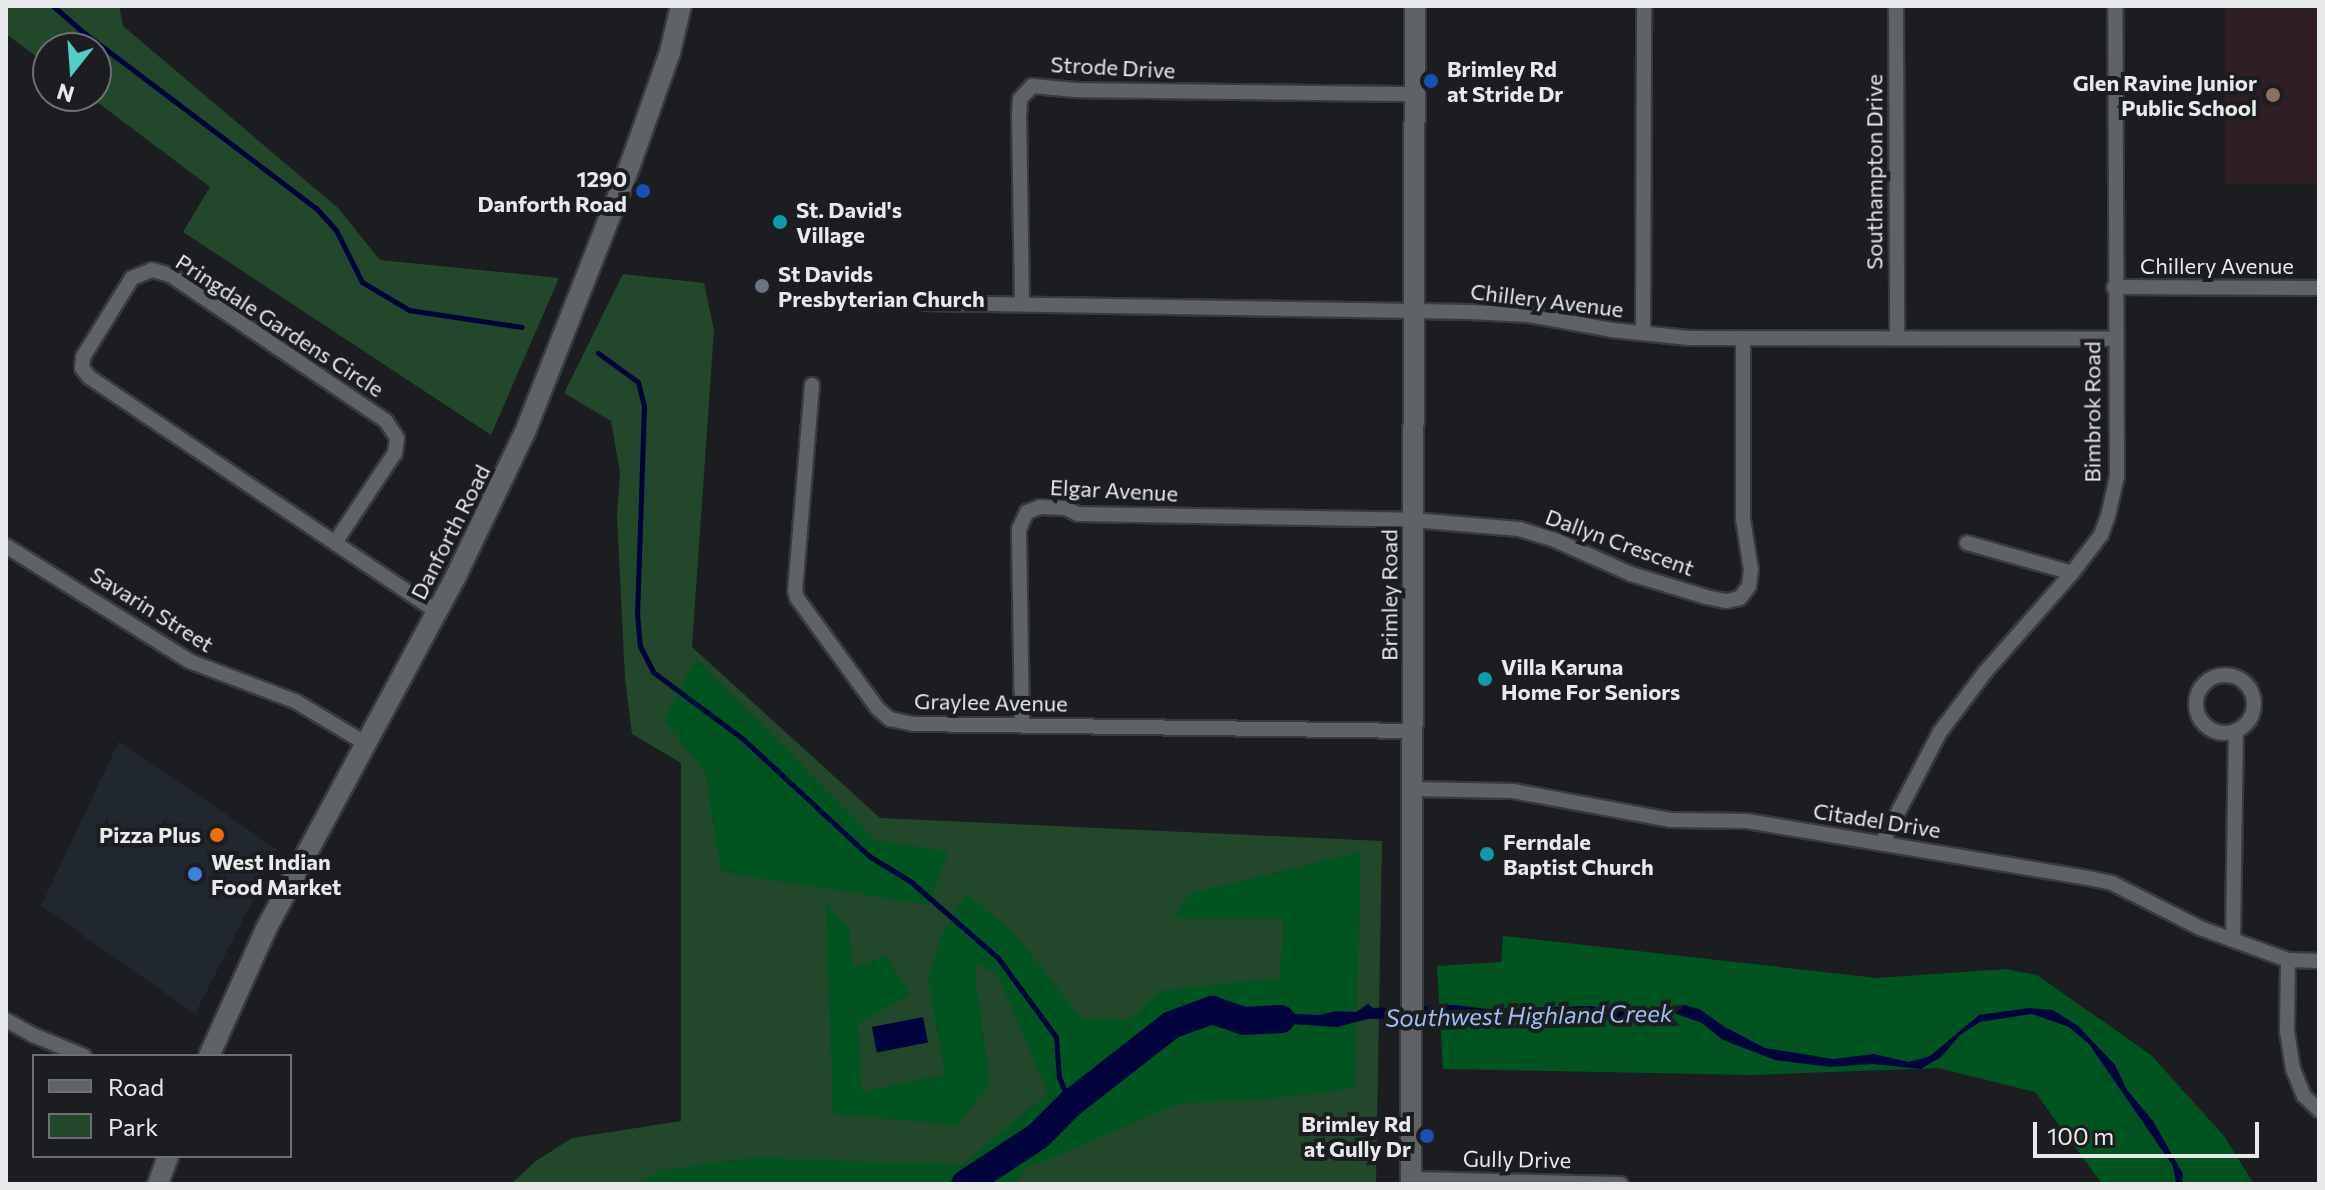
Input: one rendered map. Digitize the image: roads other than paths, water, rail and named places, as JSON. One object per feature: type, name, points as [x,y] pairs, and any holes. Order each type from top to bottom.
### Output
[{"type":"main road","name":"Danforth Road","points":[[210,1054],[253,955],[478,533],[545,387],[629,168],[670,52],[681,6]]},
{"type":"main road","name":"Brimley Road","points":[[1411,1182],[1415,6]]},
{"type":"main road","points":[[158,1184],[167,1158]]},
{"type":"street","points":[[1643,333],[1644,6]]},
{"type":"street","name":"Southampton Drive","points":[[1896,6],[1897,338]]},
{"type":"street","name":"Bimbrok Road","points":[[1883,841],[1949,719],[2101,535],[2117,476],[2114,339],[2115,6]]},
{"type":"street","name":"Strode Drive","points":[[1022,303],[1019,118],[1020,99],[1032,86],[1076,90],[1414,94]]},
{"type":"street","name":"Pringdale Gardens Circle","points":[[336,541],[395,453],[397,438],[386,421],[170,275],[152,270],[132,278],[84,353],[82,365],[87,374],[437,612]]},
{"type":"street","name":"Chillery Avenue","points":[[2114,287],[2319,288]]},
{"type":"street","name":"Chillery Avenue","points":[[926,303],[1529,315],[1643,333],[1743,338],[2114,339]]},
{"type":"street","name":"Dallyn Crescent","points":[[1413,520],[1519,529],[1555,540],[1631,574],[1706,597],[1727,601],[1740,598],[1749,586],[1751,570],[1743,519],[1743,338]]},
{"type":"street","name":"Graylee Avenue","points":[[812,385],[795,581],[797,598],[878,709],[890,719],[913,724],[1412,731]]},
{"type":"street","name":"Elgar Avenue","points":[[1022,724],[1019,529],[1027,512],[1053,506],[1078,514],[1413,520]]},
{"type":"street","points":[[1967,543],[2072,573]]},
{"type":"street","name":"Savarin Street","points":[[6,546],[189,661],[295,701],[365,743]]},
{"type":"street","points":[[2216,677],[2235,677],[2250,690],[2254,709],[2245,726],[2236,731],[2209,729],[2198,714],[2197,696],[2208,681],[2216,677]]},
{"type":"street","points":[[2233,940],[2236,731]]},
{"type":"street","name":"Citadel Drive","points":[[1412,789],[1513,791],[1642,816],[1747,821],[1883,841],[2112,883],[2170,915],[2233,940],[2288,960],[2319,961]]},
{"type":"street","points":[[2288,960],[2287,1031],[2293,1069],[2304,1096],[2319,1110]]},
{"type":"street","points":[[6,1020],[79,1054]]},
{"type":"street","name":"Gully Drive","points":[[1411,1182],[1621,1184]]},
{"type":"water","name":"Southwest Highland Creek","points":[[1368,1004],[1373,1008],[1591,1006],[1623,1011],[1685,1005],[1701,1010],[1723,1026],[1765,1048],[1833,1059],[1874,1054],[1909,1062],[1930,1056],[1979,1015],[2029,1008],[2053,1010],[2078,1026],[2115,1065],[2127,1090],[2153,1121],[2183,1174],[2182,1184],[2176,1184],[2173,1166],[2089,1044],[2069,1027],[2032,1014],[1980,1022],[1960,1035],[1941,1057],[1921,1069],[1873,1064],[1831,1067],[1775,1060],[1723,1040],[1702,1023],[1671,1012],[1625,1020],[1570,1014],[1368,1019],[1337,1027],[1244,1021],[1282,1013],[1319,1015],[1337,1011],[1356,1012]]},
{"type":"water","points":[[923,1017],[928,1043],[877,1052],[872,1027]]},
{"type":"waterway","points":[[53,6],[79,29],[316,208],[336,230],[362,282],[409,310],[522,327]]},
{"type":"waterway","points":[[598,353],[638,382],[644,406],[637,613],[640,646],[653,672],[742,738],[869,856],[910,881],[998,958],[1056,1037],[1059,1077],[1070,1104]]},
{"type":"waterway","name":"Southwest Highland Creek","points":[[965,1184],[1038,1136],[1070,1104],[1171,1025],[1212,1010],[1244,1021],[1281,1019]]},
{"type":"place","name":"Brimley Rd at Stride Dr","points":[[1431,81]]},
{"type":"place","name":"Glen Ravine Junior Public School","points":[[2273,95]]},
{"type":"place","name":"1290 Danforth Road","points":[[643,191]]},
{"type":"place","name":"St. David's Village","points":[[780,222]]},
{"type":"place","name":"St Davids Presbyterian Church","points":[[762,286]]},
{"type":"place","name":"Villa Karuna Home For Seniors","points":[[1485,679]]},
{"type":"place","name":"Pizza Plus","points":[[217,835]]},
{"type":"place","name":"Ferndale Baptist Church","points":[[1487,854]]},
{"type":"place","name":"West Indian Food Market","points":[[195,874]]},
{"type":"place","name":"Brimley Rd at Gully Dr","points":[[1427,1136]]}]
